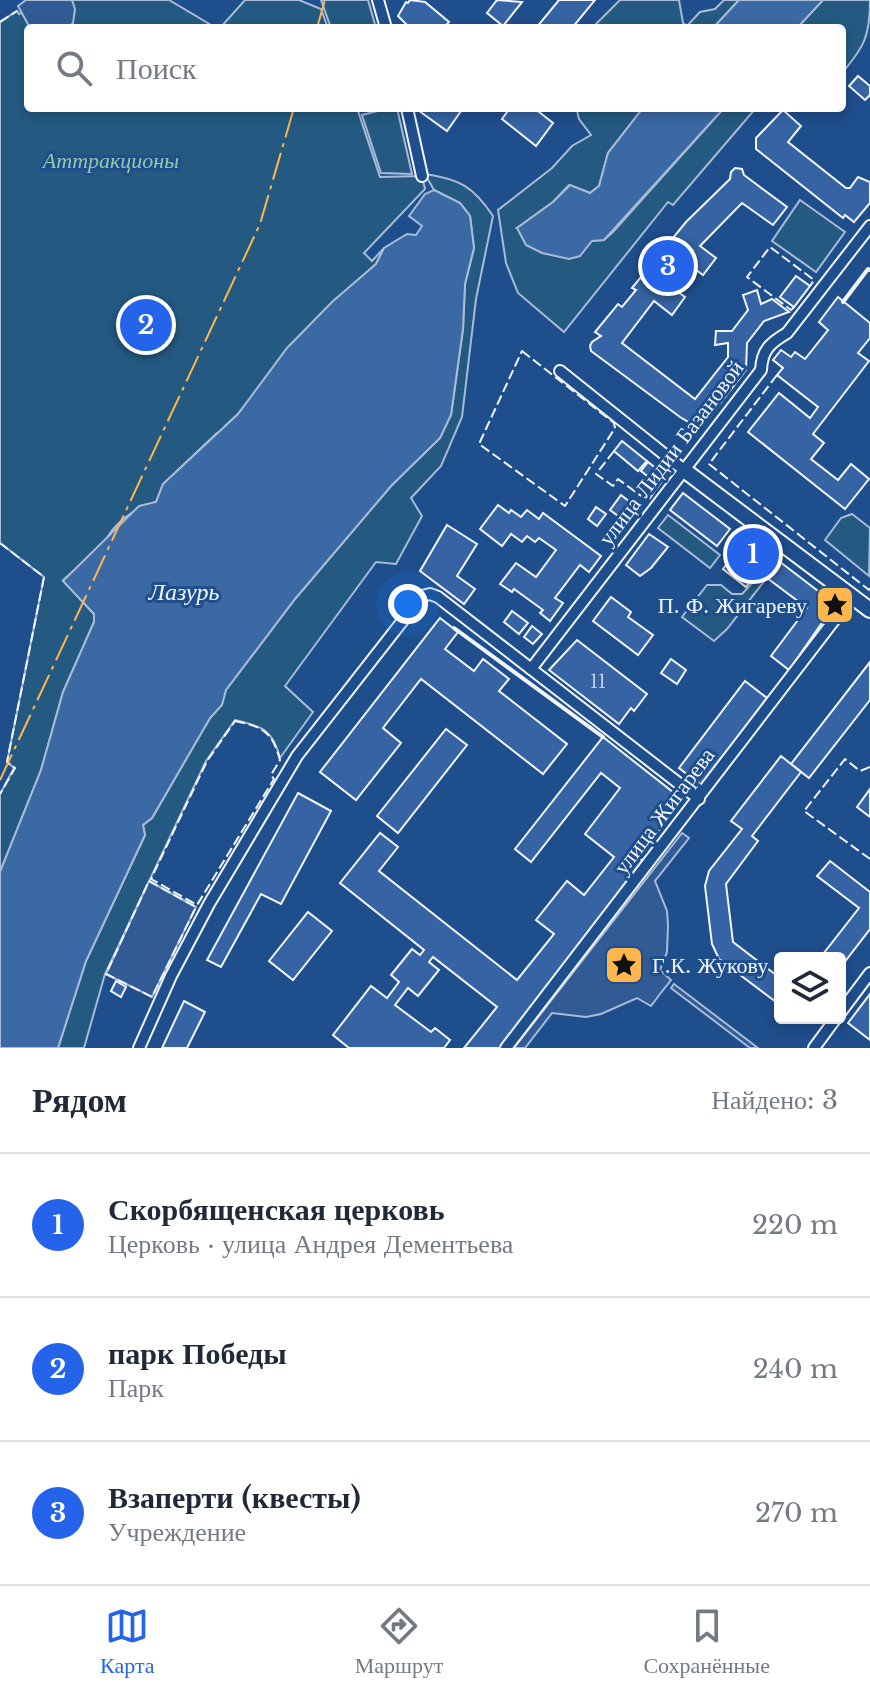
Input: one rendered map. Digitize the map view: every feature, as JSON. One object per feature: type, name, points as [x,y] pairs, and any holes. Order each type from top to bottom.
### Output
[{"type":"street","points":[[378,0],[385,24]]},
{"type":"street","points":[[408,112],[422,176]]},
{"type":"street","name":"улица Лидии Базановой","points":[[531,669],[761,370],[762,355],[772,342],[787,333],[870,226]]},
{"type":"street","points":[[560,371],[684,470],[864,603]]},
{"type":"street","points":[[139,1048],[171,976],[209,904],[297,756],[419,598],[428,594],[438,597],[699,799]]},
{"type":"street","name":"улица Жигарева","points":[[506,1048],[699,799],[864,603]]},
{"type":"street","points":[[846,1005],[870,973]]},
{"type":"street","points":[[814,1048],[832,1024]]},
{"type":"green space","name":"Аттракционы","points":[[40,0],[169,0],[209,24],[24,24],[24,112],[358,112],[380,177],[422,176],[425,189],[364,253],[372,261],[384,248],[376,264],[321,314],[225,426],[224,432],[217,433],[163,484],[156,502],[126,517],[104,544],[63,580],[94,614],[94,622],[63,692],[41,770],[0,872],[0,794],[14,768],[7,762],[44,577],[0,543],[0,22],[17,11],[19,14]]},
{"type":"green space","points":[[245,0],[299,0],[321,9],[327,24],[224,24]]},
{"type":"green space","points":[[321,0],[368,0],[375,24],[330,24]]},
{"type":"green space","points":[[620,0],[679,0],[684,24],[596,24]]},
{"type":"green space","points":[[724,0],[739,0],[717,24],[689,24],[700,12],[715,9]]},
{"type":"green space","points":[[823,0],[870,0],[865,40],[846,68],[846,24],[801,24]]},
{"type":"green space","points":[[398,112],[412,174],[381,173],[362,115]]},
{"type":"green space","points":[[577,112],[640,112],[608,153],[599,186],[590,193],[569,185],[553,202],[517,228],[592,241],[604,240],[720,112],[753,112],[673,205],[668,202],[564,332],[518,293],[506,263],[498,210],[552,168],[572,146],[591,135]]},
{"type":"green space","points":[[425,174],[447,178],[464,186],[479,197],[493,216],[476,299],[462,417],[441,466],[411,498],[422,516],[396,564],[376,562],[285,686],[313,712],[280,758],[270,735],[235,720],[206,761],[105,974],[84,1048],[58,1048],[86,961],[145,835],[143,825],[152,818],[210,718],[221,705],[226,690],[295,599],[391,486],[440,438],[451,415],[463,329],[465,284],[474,248],[470,216],[460,203],[434,190]]},
{"type":"green space","points":[[800,200],[845,232],[816,272],[772,241]]},
{"type":"green space","points":[[852,514],[870,528],[869,576],[825,540],[841,518]]},
{"type":"green space","points":[[668,515],[720,555],[710,568],[658,528]]},
{"type":"green space","points":[[759,576],[765,580],[714,641],[682,617],[707,585],[721,585],[732,594],[742,594]]},
{"type":"shaded area","points":[[26,0],[72,0],[75,9],[73,23],[28,24],[18,6]]},
{"type":"shaded area","points":[[682,833],[689,838],[655,881],[667,911],[668,925],[667,952],[660,970],[671,980],[651,1006],[637,998],[601,1014],[586,1017],[552,1013],[525,1048],[514,1048]]},
{"type":"shaded area","points":[[149,881],[196,907],[152,997],[106,974]]},
{"type":"shaded area","points":[[674,984],[758,1048],[750,1048],[671,988]]},
{"type":"water","points":[[739,0],[823,0],[801,24],[717,24]]},
{"type":"water","points":[[640,112],[720,112],[604,240],[592,241],[580,256],[569,259],[542,253],[526,245],[517,228],[553,202],[570,185],[590,193],[599,186],[608,153]]},
{"type":"water","name":"Лазурь","points":[[434,190],[460,203],[470,216],[474,248],[465,284],[463,329],[451,415],[440,438],[391,486],[295,599],[226,690],[222,705],[210,718],[152,818],[143,825],[145,835],[86,961],[58,1048],[0,1048],[0,872],[41,770],[63,692],[94,622],[94,614],[63,581],[139,506],[156,502],[163,484],[238,414],[287,348],[333,301],[376,264],[384,248],[407,234],[416,235],[422,226],[409,216],[425,194]]},
{"type":"building","points":[[410,0],[425,2],[449,22],[406,24],[398,16]]},
{"type":"building","points":[[497,0],[522,2],[505,24],[487,13]]},
{"type":"building","points":[[559,0],[595,0],[575,24],[539,24]]},
{"type":"building","points":[[858,76],[870,86],[870,95],[865,100],[849,86]]},
{"type":"building","points":[[421,112],[460,112],[447,131]]},
{"type":"building","points":[[507,112],[539,112],[553,123],[536,146],[502,119]]},
{"type":"building","points":[[781,112],[785,112],[801,126],[788,142],[846,188],[850,188],[858,177],[870,182],[870,203],[854,222],[845,215],[843,218],[756,149],[756,138]]},
{"type":"building","points":[[735,168],[742,169],[744,175],[787,207],[773,225],[742,203],[700,246],[716,258],[703,275],[686,262],[667,284],[685,297],[672,315],[654,301],[622,343],[695,399],[728,357],[728,343],[715,345],[716,331],[732,331],[748,310],[743,295],[757,290],[761,304],[772,299],[789,312],[764,321],[747,343],[746,370],[709,418],[695,426],[591,351],[590,346],[601,336],[595,332],[618,304],[622,307],[636,290],[632,288],[686,222],[730,179]]},
{"type":"building","points":[[796,276],[810,286],[794,307],[780,297]]},
{"type":"building","points":[[838,297],[870,323],[870,338],[858,353],[869,361],[813,434],[824,443],[811,459],[838,480],[851,464],[869,479],[845,509],[748,432],[779,393],[810,418],[818,407],[777,375],[783,368],[773,360],[781,350],[791,357],[795,352],[805,359],[828,330],[819,322]]},
{"type":"building","points":[[622,441],[647,461],[638,471],[614,451]]},
{"type":"building","points":[[648,462],[666,476],[653,493],[645,486],[651,479],[641,471]]},
{"type":"building","points":[[683,493],[730,529],[717,546],[670,510]]},
{"type":"building","points":[[621,495],[639,509],[629,524],[610,510]]},
{"type":"building","points":[[498,505],[521,517],[527,510],[539,519],[543,513],[601,556],[589,572],[580,565],[555,598],[563,603],[550,621],[540,613],[543,610],[514,589],[512,592],[500,584],[516,563],[536,577],[556,550],[539,538],[535,542],[527,536],[522,542],[511,534],[502,546],[480,529]]},
{"type":"building","points":[[596,507],[606,514],[597,526],[588,519]]},
{"type":"building","points":[[447,525],[477,544],[457,576],[475,589],[464,604],[420,571]]},
{"type":"building","points":[[649,534],[668,547],[640,576],[626,565]]},
{"type":"building","points":[[748,535],[772,553],[746,587],[723,569]]},
{"type":"building","points":[[771,555],[835,604],[789,670],[771,656],[807,608],[759,572]]},
{"type":"building","points":[[611,597],[631,612],[628,617],[653,635],[638,655],[593,621]]},
{"type":"building","points":[[512,611],[528,623],[519,634],[504,622]]},
{"type":"building","points":[[440,618],[458,632],[445,649],[474,671],[483,659],[509,679],[499,691],[567,744],[543,774],[421,679],[383,728],[401,743],[356,800],[320,772]]},
{"type":"building","points":[[532,626],[542,634],[533,644],[524,637]]},
{"type":"building","points":[[577,640],[647,694],[619,724],[549,670]]},
{"type":"building","points":[[671,659],[686,670],[677,684],[661,673]]},
{"type":"building","points":[[870,662],[870,700],[809,778],[791,764]]},
{"type":"building","points":[[745,681],[767,698],[701,785],[679,768]]},
{"type":"building","points":[[446,729],[467,745],[398,833],[377,816]]},
{"type":"building","points":[[603,737],[683,800],[638,857],[645,863],[500,1048],[464,1048],[497,1007],[433,957],[429,962],[439,970],[418,996],[408,988],[395,1005],[431,1032],[435,1028],[450,1040],[444,1048],[349,1048],[333,1035],[371,986],[387,998],[399,982],[391,975],[412,949],[420,955],[424,950],[340,883],[380,833],[398,847],[379,871],[517,980],[554,934],[536,920],[567,881],[584,895],[614,857],[585,834],[620,788],[601,773],[531,862],[515,849]]},
{"type":"building","points":[[781,756],[801,772],[752,836],[758,841],[726,884],[733,942],[774,973],[774,1000],[719,959],[712,944],[705,886],[709,871],[742,829],[731,821]]},
{"type":"building","points":[[870,789],[870,817],[857,807]]},
{"type":"building","points":[[298,793],[331,811],[281,904],[261,894],[221,967],[207,960]]},
{"type":"building","points":[[830,861],[870,892],[870,929],[846,960],[846,952],[825,952],[859,908],[817,876]]},
{"type":"building","points":[[308,912],[332,931],[293,980],[269,961]]},
{"type":"building","points":[[116,981],[126,987],[121,997],[111,991]]},
{"type":"building","points":[[870,994],[870,1040],[848,1023]]},
{"type":"building","points":[[184,1001],[205,1012],[187,1048],[162,1048]]},
{"type":"fence","points":[[0,22],[17,11]]},
{"type":"fence","points":[[794,307],[791,310],[747,277],[770,247],[814,280],[810,286]]},
{"type":"fence","points":[[522,351],[614,423],[615,428],[565,506],[479,444],[522,351]]},
{"type":"fence","points":[[777,375],[709,464],[870,588]]},
{"type":"fence","points":[[614,451],[596,474],[613,486],[618,479],[648,501],[654,492]]},
{"type":"fence","points":[[0,543],[44,577],[7,762],[15,768],[0,794]]},
{"type":"fence","points":[[235,721],[259,728],[270,736],[280,760],[271,775],[274,779],[197,905],[151,879],[207,761],[235,721]]},
{"type":"fence","points":[[870,767],[860,771],[845,759],[804,811],[870,859]]},
{"type":"fence","points":[[149,881],[196,907],[152,997],[106,974],[149,881]]},
{"type":"wall","points":[[843,302],[870,270]]},
{"type":"wall","points":[[454,628],[603,737]]},
{"type":"power","points":[[318,24],[325,0]]},
{"type":"power","points":[[0,780],[260,224],[293,112]]},
{"type":"place","name":"Взаперти (квесты)","points":[[668,266]]},
{"type":"place","name":"парк Победы","points":[[146,325]]},
{"type":"place","name":"Скорбященская церковь","points":[[753,554]]},
{"type":"place","name":"П. Ф. Жигареву","points":[[835,605]]},
{"type":"place","name":"Г.К. Жукову","points":[[624,965]]}]
